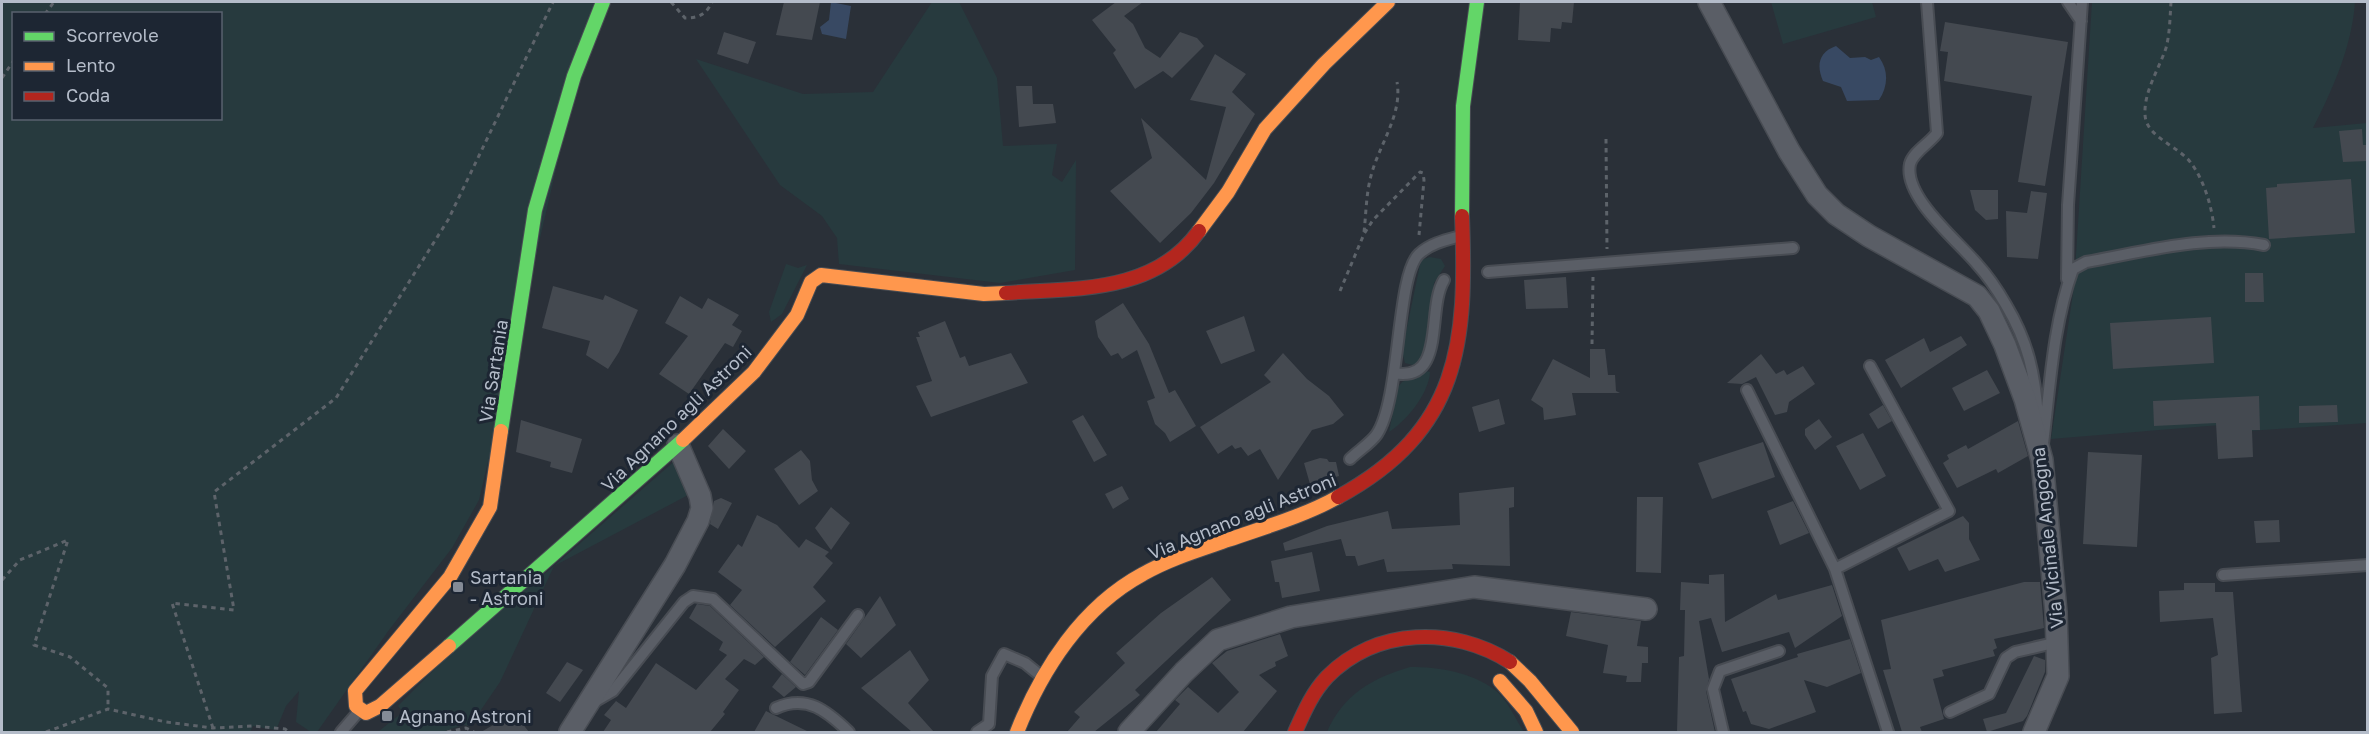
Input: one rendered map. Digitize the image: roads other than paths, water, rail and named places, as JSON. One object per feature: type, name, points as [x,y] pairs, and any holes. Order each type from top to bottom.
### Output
[{"type":"main road","name":"Via Sartania","points":[[360,710],[354,699],[355,691],[450,577],[490,507],[535,210],[571,87],[603,2]]},
{"type":"main road","name":"Via Agnano agli Astroni","points":[[360,710],[366,713],[380,706],[678,445],[754,372],[797,315],[811,282],[821,275],[830,274],[984,294],[1094,287],[1140,278],[1193,240],[1228,192],[1266,129],[1324,64],[1388,2]]},
{"type":"main road","name":"Via Agnano agli Astroni","points":[[1017,732],[1044,678],[1073,633],[1096,607],[1129,582],[1161,565],[1278,524],[1344,496],[1369,482],[1426,425],[1441,397],[1461,339],[1462,114],[1477,2]]},
{"type":"main road","points":[[1295,732],[1316,693],[1338,666],[1367,648],[1397,636],[1436,634],[1471,641],[1502,656],[1531,682],[1572,732]]},
{"type":"main road","points":[[1488,673],[1513,694],[1526,711],[1536,732]]},
{"type":"street","name":"Via Vicinale Angogna","points":[[1709,2],[1789,151],[1817,195],[1836,214],[1869,236],[1977,296],[1989,311],[2025,399],[2042,459],[2058,642],[2058,676],[2034,732]]},
{"type":"street","points":[[570,732],[588,706],[636,622],[675,565],[698,521],[702,508],[700,496],[678,445]]},
{"type":"street","points":[[1129,732],[1184,672],[1218,640],[1291,617],[1474,587],[1646,609]]},
{"type":"lane","points":[[1927,2],[1937,133],[1910,164],[1911,179],[1926,207],[1977,264],[2006,303],[2024,339],[2035,376],[2042,459]]},
{"type":"lane","points":[[2068,2],[2081,21]]},
{"type":"lane","points":[[2042,459],[2053,361],[2067,285],[2068,205],[2082,2]]},
{"type":"lane","points":[[1350,459],[1377,434],[1394,373],[1409,279],[1418,255],[1437,242],[1462,236]]},
{"type":"lane","points":[[2067,285],[2073,269],[2086,262],[2213,241],[2234,239],[2264,245]]},
{"type":"lane","points":[[1488,272],[1793,248]]},
{"type":"lane","points":[[1394,373],[1409,376],[1420,372],[1426,363],[1435,326],[1437,291],[1444,280]]},
{"type":"lane","points":[[1835,569],[1948,511],[1870,366]]},
{"type":"lane","points":[[1747,390],[1835,569],[1888,732]]},
{"type":"lane","points":[[2223,575],[2367,565]]},
{"type":"lane","points":[[588,706],[613,691],[684,602],[693,596],[713,599],[802,684],[809,682],[858,615]]},
{"type":"lane","points":[[1950,712],[1989,694],[2006,658],[2015,652],[2058,642]]},
{"type":"lane","points":[[1723,732],[1713,688],[1720,671],[1779,651]]},
{"type":"lane","points":[[977,732],[989,724],[992,676],[1004,654],[1025,663],[1044,678]]},
{"type":"lane","points":[[776,708],[790,702],[806,701],[836,719],[849,732]]},
{"type":"lane","points":[[341,732],[360,710]]},
{"type":"water","points":[[831,2],[851,6],[846,39],[822,34],[820,27],[829,20]]},
{"type":"water","points":[[1836,46],[1850,58],[1865,57],[1871,60],[1879,57],[1886,78],[1879,100],[1847,101],[1841,87],[1823,81],[1820,60],[1826,52]]},
{"type":"place","name":"Sartania - Astroni","points":[[458,587]]},
{"type":"place","name":"Agnano Astroni","points":[[387,716]]}]
